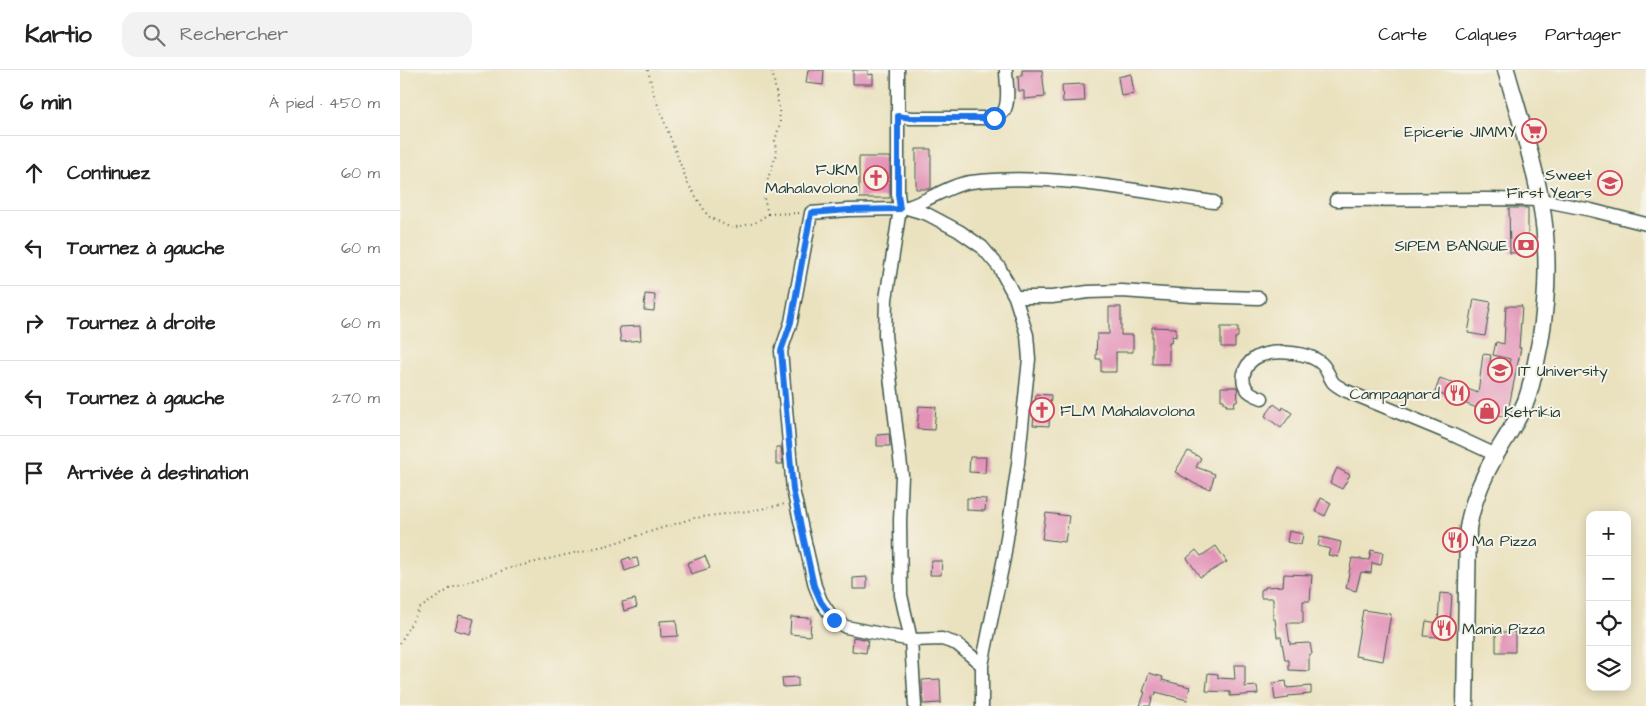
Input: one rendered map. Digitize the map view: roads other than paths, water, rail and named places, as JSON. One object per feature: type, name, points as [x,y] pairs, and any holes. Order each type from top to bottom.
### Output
[{"type":"main road","points":[[1465,706],[1468,528],[1471,511],[1476,494],[1526,400],[1537,356],[1545,305],[1545,234],[1541,200],[1534,166],[1506,70]]},
{"type":"street","points":[[898,70],[898,194],[903,209],[886,299],[885,335],[902,475],[900,521],[901,595],[911,640],[915,706]]},
{"type":"street","points":[[898,116],[911,118],[994,118],[1005,110],[1007,101],[1006,70]]},
{"type":"street","points":[[903,209],[969,182],[1034,178],[1214,202]]},
{"type":"street","points":[[1336,200],[1541,200],[1646,224]]},
{"type":"street","points":[[982,664],[957,644],[942,639],[911,640],[846,627],[834,620],[821,602],[814,586],[793,490],[781,351],[791,322],[811,213],[903,209],[927,214],[959,231],[982,247],[999,267],[1015,297],[1027,335],[1028,380],[1004,558],[982,664],[985,705]]},
{"type":"street","points":[[1015,297],[1122,291],[1259,298]]},
{"type":"street","points":[[1262,398],[1254,395],[1246,388],[1243,378],[1247,364],[1259,356],[1276,353],[1294,353],[1313,358],[1328,371],[1332,382],[1344,390],[1496,455]]},
{"type":"place","name":"Epicerie JIMMY","points":[[1534,131]]},
{"type":"place","name":"FJKM Mahalavolona","points":[[876,178]]},
{"type":"place","name":"Sweet First Years","points":[[1610,183]]},
{"type":"place","name":"SIPEM BANQUE","points":[[1526,245]]},
{"type":"place","name":"IT University","points":[[1500,370]]},
{"type":"place","name":"Campagnard","points":[[1457,393]]},
{"type":"place","name":"FLM Mahalavolona","points":[[1042,410]]},
{"type":"place","name":"Ketrikia","points":[[1487,411]]},
{"type":"place","name":"Ma Pizza","points":[[1455,540]]},
{"type":"place","name":"Mania Pizza","points":[[1444,628]]}]
